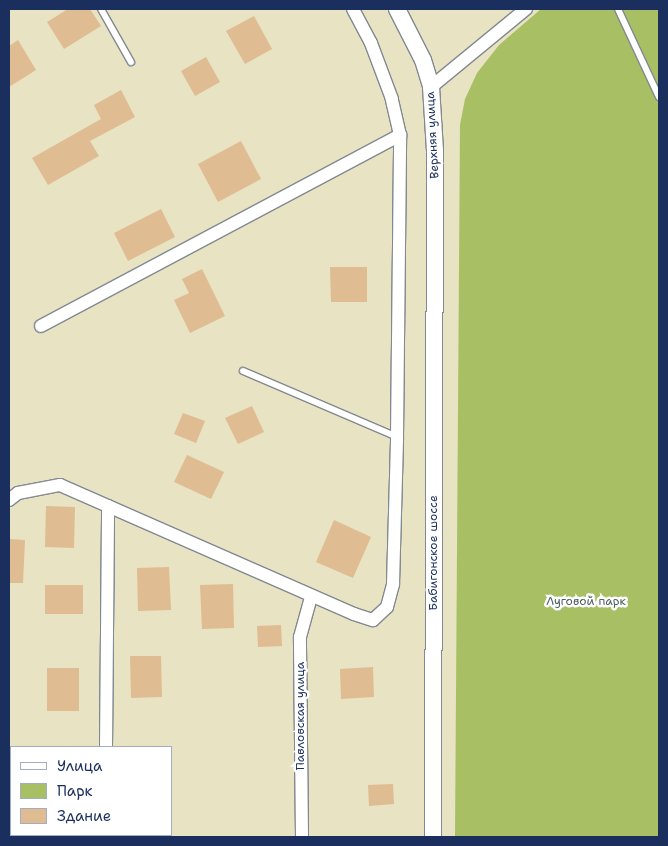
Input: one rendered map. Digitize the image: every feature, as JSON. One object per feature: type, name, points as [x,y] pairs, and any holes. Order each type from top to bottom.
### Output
[{"type":"street","points":[[9,500],[18,493],[60,485],[310,597],[373,620],[387,608],[393,584],[398,437],[400,135],[392,99],[371,43],[353,9]]},
{"type":"street","name":"Верхняя улица","points":[[397,9],[423,60],[431,87],[436,268]]},
{"type":"street","points":[[431,87],[526,9]]},
{"type":"street","points":[[41,326],[400,135]]},
{"type":"street","name":"Бабигонское шоссе","points":[[433,837],[436,268]]},
{"type":"street","points":[[106,746],[108,506]]},
{"type":"street","name":"Павловская улица","points":[[302,837],[300,637],[310,597]]},
{"type":"lane","points":[[101,9],[131,62]]},
{"type":"lane","points":[[618,9],[659,97]]},
{"type":"lane","points":[[243,371],[398,437]]},
{"type":"green space","name":"Луговой парк","points":[[541,9],[659,9],[659,837],[455,837],[460,125],[465,99],[477,73],[499,45]]},
{"type":"building","points":[[68,9],[90,9],[101,26],[64,49],[47,22]]},
{"type":"building","points":[[254,16],[272,49],[245,64],[226,31]]},
{"type":"building","points":[[18,40],[36,70],[9,87],[9,46]]},
{"type":"building","points":[[206,57],[220,82],[195,96],[181,71]]},
{"type":"building","points":[[121,90],[135,117],[90,141],[99,156],[48,185],[32,158],[101,119],[94,105]]},
{"type":"building","points":[[241,141],[261,179],[218,202],[198,164]]},
{"type":"building","points":[[161,209],[175,237],[128,261],[114,233]]},
{"type":"building","points":[[330,267],[367,267],[367,302],[331,302]]},
{"type":"building","points":[[202,269],[225,316],[190,333],[174,300],[189,293],[182,279]]},
{"type":"building","points":[[252,406],[264,432],[238,444],[225,418]]},
{"type":"building","points":[[183,413],[205,421],[196,443],[174,434]]},
{"type":"building","points":[[187,455],[224,472],[211,499],[174,482]]},
{"type":"building","points":[[46,506],[75,507],[74,548],[45,547]]},
{"type":"building","points":[[334,520],[371,537],[353,578],[316,562]]},
{"type":"building","points":[[9,539],[25,540],[23,583],[9,583]]},
{"type":"building","points":[[169,567],[171,610],[138,611],[137,568]]},
{"type":"building","points":[[233,584],[234,628],[202,629],[200,585]]},
{"type":"building","points":[[45,585],[83,585],[83,614],[45,614]]},
{"type":"building","points":[[281,625],[282,646],[258,647],[257,626]]},
{"type":"building","points":[[130,656],[161,656],[162,697],[131,698]]},
{"type":"building","points":[[373,667],[374,697],[341,699],[340,669]]},
{"type":"building","points":[[47,668],[79,668],[79,711],[47,711]]},
{"type":"building","points":[[393,784],[394,804],[369,806],[368,785]]}]
